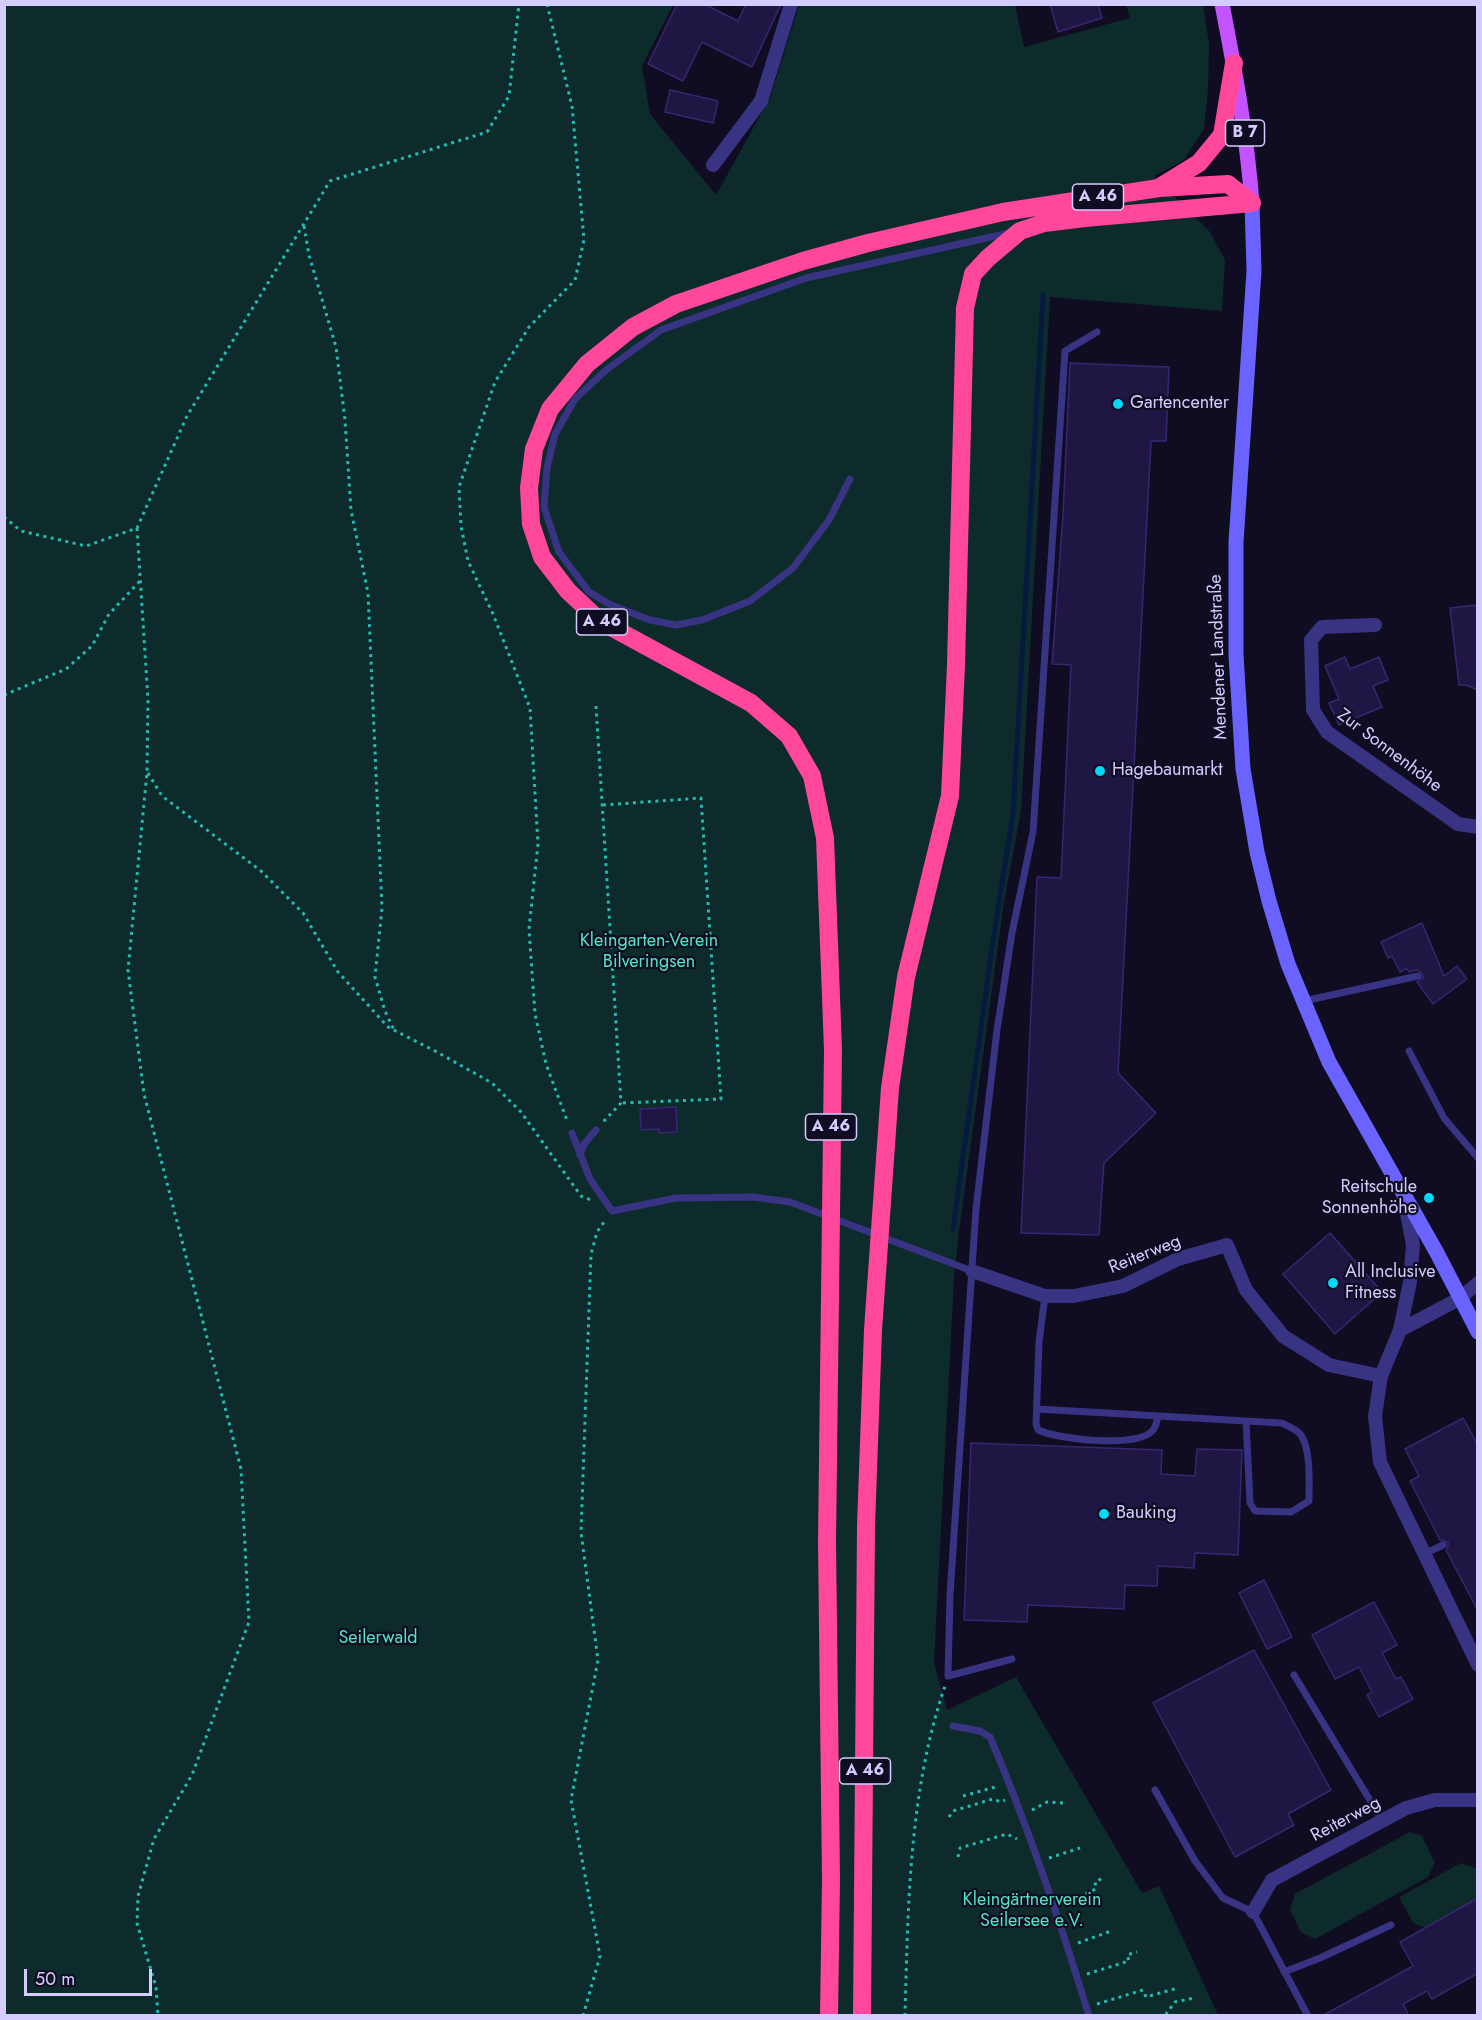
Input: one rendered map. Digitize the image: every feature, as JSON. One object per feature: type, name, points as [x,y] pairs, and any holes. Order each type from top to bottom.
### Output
[{"type":"highway","name":"A 46","points":[[1159,188],[1199,163],[1222,135],[1234,63]]},
{"type":"highway","name":"A 46","points":[[829,2016],[831,1879],[827,1541],[833,1050],[825,838],[812,776],[789,736],[751,703],[600,621],[568,591],[542,557],[531,524],[529,488],[534,449],[550,410],[587,364],[633,327],[676,304],[804,270],[868,243],[1004,212],[1159,188],[1228,184],[1252,203]]},
{"type":"highway","name":"A 46","points":[[862,2016],[866,1526],[873,1330],[890,1088],[906,976],[950,796],[956,665],[965,308],[973,274],[1020,231],[1044,223],[1085,218],[1252,203]]},
{"type":"main road","name":"Mendener Landstraße","points":[[1222,4],[1248,151],[1252,203],[1254,271],[1236,542],[1236,654],[1243,769],[1257,852],[1288,964],[1329,1062],[1437,1253],[1478,1332]]},
{"type":"street","points":[[713,165],[761,101],[791,4]]},
{"type":"street","name":"Zur Sonnenhöhe","points":[[1375,625],[1322,627],[1311,640],[1313,710],[1328,732],[1458,824],[1478,827]]},
{"type":"street","points":[[1402,1190],[1413,1245],[1410,1282],[1400,1330],[1381,1376],[1375,1416],[1380,1462],[1478,1665]]},
{"type":"street","name":"Reiterweg","points":[[972,1271],[1045,1296],[1074,1296],[1123,1286],[1178,1258],[1227,1245],[1246,1290],[1283,1336],[1329,1365],[1381,1376]]},
{"type":"street","points":[[1400,1330],[1459,1299],[1478,1283]]},
{"type":"street","name":"Reiterweg","points":[[1253,1912],[1272,1880],[1406,1808],[1435,1800],[1478,1800]]},
{"type":"lane","points":[[850,479],[829,520],[793,568],[750,601],[702,620],[676,625],[650,620],[611,605],[589,592],[559,552],[544,507],[547,468],[555,434],[575,399],[606,369],[661,330],[804,270],[939,248],[1020,231]]},
{"type":"lane","points":[[1012,1659],[948,1676],[950,1595],[976,1209],[997,1030],[1012,933],[1033,832],[1065,351],[1097,332]]},
{"type":"lane","points":[[1304,1001],[1418,976]]},
{"type":"lane","points":[[1409,1051],[1444,1118],[1478,1158]]},
{"type":"lane","points":[[580,1155],[584,1144],[596,1130]]},
{"type":"lane","points":[[572,1133],[590,1179],[612,1211],[676,1198],[753,1197],[790,1202],[972,1271]]},
{"type":"lane","points":[[1045,1296],[1039,1342],[1036,1424],[1038,1430],[1047,1434],[1107,1441],[1139,1439],[1153,1431],[1158,1417]]},
{"type":"lane","points":[[1037,1409],[1281,1423],[1292,1428],[1302,1437],[1310,1465],[1309,1501],[1291,1512],[1255,1511],[1250,1503],[1246,1421]]},
{"type":"lane","points":[[1424,1554],[1443,1545]]},
{"type":"lane","points":[[1294,1675],[1382,1821]]},
{"type":"lane","points":[[953,1726],[980,1731],[990,1737],[1023,1815],[1089,2016]]},
{"type":"lane","points":[[1155,1790],[1195,1862],[1223,1898],[1253,1912],[1308,2016]]},
{"type":"lane","points":[[1284,1972],[1390,1925]]},
{"type":"path","points":[[158,2016],[156,1987],[137,1923],[138,1896],[154,1839],[192,1775],[249,1622],[242,1468],[144,1094],[128,970],[147,772],[148,700],[137,528],[187,416],[330,181],[487,132],[509,96],[519,4]]},
{"type":"path","points":[[304,224],[309,255],[336,347],[345,420],[351,510],[368,594],[382,908],[375,977],[385,1011],[394,1030]]},
{"type":"path","points":[[4,517],[21,531],[86,546],[137,528]]},
{"type":"path","points":[[4,695],[66,669],[92,646],[109,614],[141,581]]},
{"type":"path","points":[[596,706],[621,1104]]},
{"type":"path","points":[[147,772],[162,796],[261,871],[303,912],[338,972],[388,1027],[492,1083],[520,1112],[581,1196],[612,1211],[597,1233],[591,1254],[585,1384],[581,1532],[598,1660],[571,1800],[600,1956],[583,2016]]},
{"type":"path","points":[[596,1130],[621,1104],[720,1099],[702,798],[603,805]]},
{"type":"path","points":[[905,2016],[909,1875],[932,1724],[948,1676]]},
{"type":"path","points":[[963,1796],[1010,1783]]},
{"type":"path","points":[[949,1817],[953,1810],[993,1799],[1001,1802],[1015,1796]]},
{"type":"path","points":[[1023,1815],[1047,1802],[1063,1803]]},
{"type":"path","points":[[958,1857],[960,1848],[1007,1834],[1017,1839],[1020,1850],[1034,1846]]},
{"type":"path","points":[[1039,1861],[1080,1848]]},
{"type":"path","points":[[1055,1907],[1096,1889],[1095,1882],[1105,1877]]},
{"type":"path","points":[[1068,1947],[1111,1932]]},
{"type":"path","points":[[1077,1977],[1130,1961],[1127,1955],[1137,1952]]},
{"type":"path","points":[[1086,2007],[1143,1990],[1146,1997],[1178,1989]]},
{"type":"path","points":[[1158,2016],[1166,2014],[1175,2002],[1194,1998]]},
{"type":"green space","name":"Seilerwald","points":[[5,5],[673,5],[642,66],[650,114],[716,195],[770,98],[799,5],[1015,5],[1024,47],[1130,18],[1126,5],[1203,5],[1209,44],[1204,129],[1183,161],[1154,176],[1210,232],[1225,260],[1222,311],[1050,297],[1021,811],[1004,902],[954,1279],[934,1662],[947,1710],[1016,1677],[1142,1893],[1159,1886],[1218,2015],[5,2016]]},
{"type":"green space","points":[[1410,1832],[1422,1836],[1435,1863],[1428,1877],[1315,1939],[1301,1932],[1290,1910],[1295,1894]]},
{"type":"green space","points":[[1461,1863],[1477,1869],[1477,1898],[1425,1928],[1413,1923],[1399,1897]]},
{"type":"building","points":[[677,4],[704,4],[738,21],[746,4],[781,4],[752,67],[702,42],[683,81],[648,64]]},
{"type":"building","points":[[1050,4],[1098,4],[1102,18],[1058,32]]},
{"type":"building","points":[[670,90],[718,101],[713,123],[665,112]]},
{"type":"building","name":"Hagebaumarkt","points":[[1070,363],[1169,367],[1166,441],[1151,441],[1118,1073],[1156,1113],[1104,1163],[1099,1235],[1021,1233],[1037,877],[1061,878],[1071,665],[1052,664],[1063,515]]},
{"type":"building","points":[[1476,605],[1478,690],[1459,685],[1450,608]]},
{"type":"building","points":[[1345,657],[1350,669],[1379,657],[1388,680],[1373,686],[1382,707],[1339,725],[1329,703],[1339,699],[1325,666]]},
{"type":"building","points":[[1422,923],[1444,976],[1457,966],[1467,979],[1433,1004],[1417,982],[1423,978],[1422,973],[1417,970],[1409,972],[1407,968],[1400,972],[1392,956],[1388,958],[1381,942]]},
{"type":"building","points":[[676,1107],[677,1132],[659,1133],[659,1129],[641,1130],[640,1109]]},
{"type":"building","name":"All Inclusive Fitness","points":[[1330,1233],[1382,1292],[1335,1334],[1283,1274]]},
{"type":"building","points":[[1463,1418],[1478,1445],[1478,1611],[1446,1550],[1448,1542],[1440,1540],[1410,1481],[1419,1476],[1405,1449]]},
{"type":"building","name":"Bauking","points":[[971,1443],[1162,1450],[1161,1474],[1195,1476],[1197,1449],[1242,1450],[1238,1555],[1195,1553],[1194,1568],[1158,1566],[1157,1586],[1125,1585],[1124,1609],[1028,1605],[1027,1622],[964,1620]]},
{"type":"building","points":[[1264,1580],[1292,1637],[1267,1649],[1239,1593]]},
{"type":"building","points":[[1374,1602],[1397,1645],[1382,1653],[1396,1679],[1401,1677],[1413,1699],[1379,1717],[1367,1695],[1372,1692],[1359,1667],[1335,1679],[1312,1635]]},
{"type":"building","points":[[1254,1650],[1331,1790],[1288,1814],[1294,1825],[1235,1857],[1153,1703]]},
{"type":"building","points":[[1478,1898],[1478,1973],[1432,1999],[1427,1991],[1403,2004],[1409,2016],[1322,2016],[1413,1966],[1400,1942]]},
{"type":"waterway","points":[[953,1229],[1013,814],[1043,295]]},
{"type":"place","name":"Gartencenter","points":[[1118,404]]},
{"type":"place","name":"Hagebaumarkt","points":[[1100,771]]},
{"type":"place","name":"Reitschule Sonnenhöhe","points":[[1429,1198]]},
{"type":"place","name":"All Inclusive Fitness","points":[[1333,1283]]},
{"type":"place","name":"Bauking","points":[[1104,1514]]},
{"type":"park label","name":"Kleingarten-Verein Bilveringsen","points":[[649,952]]},
{"type":"park label","name":"Kleingärtnerverein Seilersee e.V.","points":[[1032,1911]]}]
